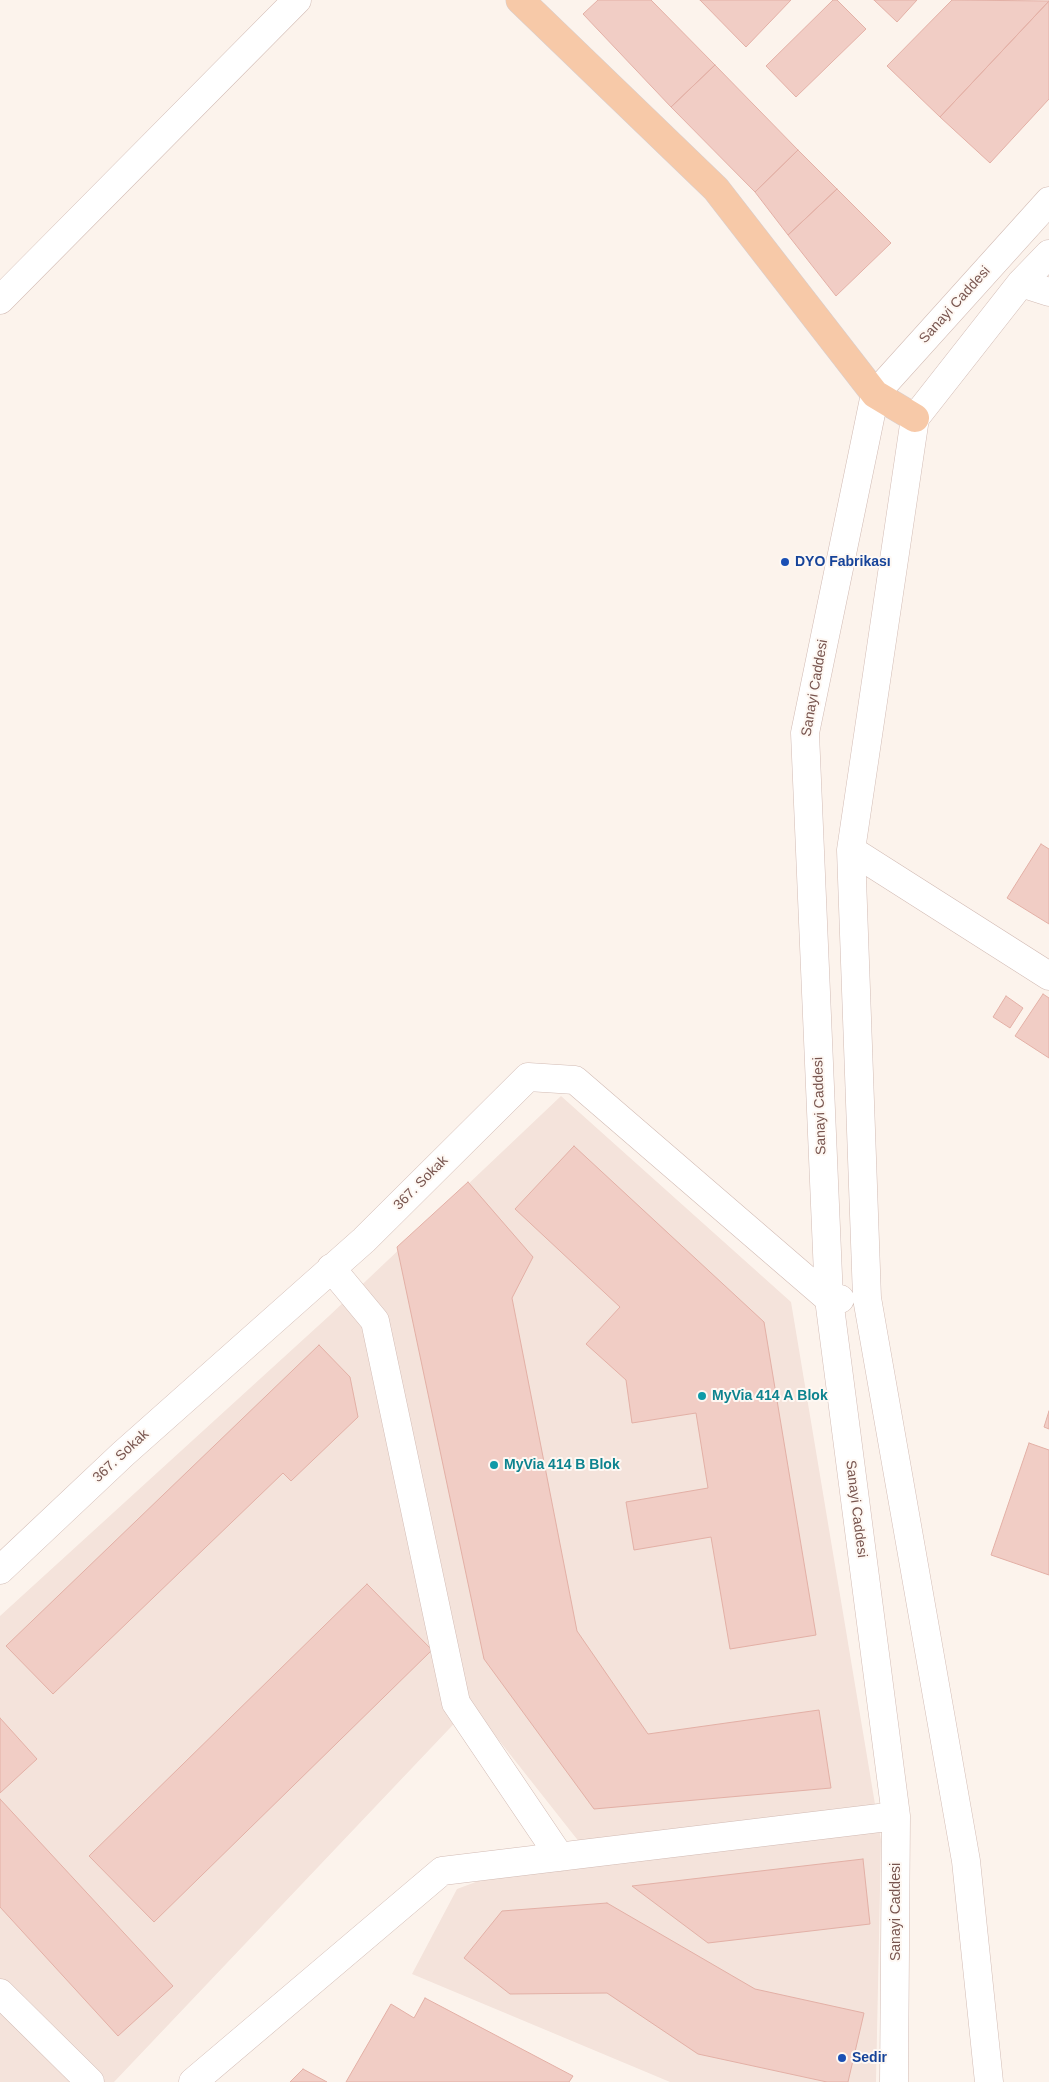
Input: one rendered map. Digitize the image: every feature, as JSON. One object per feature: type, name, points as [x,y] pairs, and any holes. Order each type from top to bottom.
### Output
[{"type":"main road","points":[[520,0],[716,189],[875,394],[915,418]]},
{"type":"street","points":[[0,300],[298,0]]},
{"type":"street","name":"Sanayi Caddesi","points":[[894,2082],[896,1816],[829,1299],[805,733],[875,394],[1049,201]]},
{"type":"street","points":[[989,2082],[966,1861],[867,1298],[851,850],[915,418],[1021,283],[1049,254]]},
{"type":"street","points":[[1021,283],[1049,292]]},
{"type":"street","points":[[851,850],[1049,976]]},
{"type":"street","name":"367. Sokak","points":[[0,1570],[123,1454],[364,1240],[528,1077],[575,1080],[829,1299]]},
{"type":"street","points":[[332,1268],[375,1321],[456,1703],[560,1857]]},
{"type":"street","points":[[829,1299],[867,1298]]},
{"type":"street","points":[[193,2082],[442,1871],[896,1816]]},
{"type":"street","points":[[0,1993],[90,2082]]},
{"type":"shaded area","points":[[561,1096],[791,1302],[881,1840],[876,2082],[670,2082],[412,1974],[457,1889],[580,1843],[468,1701],[468,1709],[114,2082],[0,2082],[0,1616],[329,1316]]},
{"type":"building","points":[[598,0],[651,0],[715,65],[671,107],[583,14]]},
{"type":"building","points":[[700,0],[791,0],[746,47]]},
{"type":"building","points":[[833,0],[837,0],[866,29],[796,97],[766,66]]},
{"type":"building","points":[[874,0],[917,0],[897,22]]},
{"type":"building","points":[[952,0],[1049,1],[940,117],[887,66]]},
{"type":"building","points":[[1049,1],[1049,99],[990,163],[940,117]]},
{"type":"building","points":[[715,65],[798,150],[755,192],[671,107]]},
{"type":"building","points":[[798,150],[837,189],[788,235],[755,192]]},
{"type":"building","points":[[837,189],[891,243],[836,296],[788,235]]},
{"type":"building","points":[[1041,844],[1049,849],[1049,924],[1007,898]]},
{"type":"building","points":[[1043,994],[1049,998],[1049,1058],[1015,1036]]},
{"type":"building","points":[[1006,996],[1023,1008],[1010,1028],[993,1017]]},
{"type":"building","name":"MyVia 414 A Blok","points":[[574,1146],[764,1322],[816,1635],[730,1649],[711,1537],[634,1550],[626,1502],[708,1488],[696,1413],[632,1423],[626,1380],[586,1344],[620,1307],[515,1209]]},
{"type":"building","name":"MyVia 414 B Blok","points":[[468,1182],[533,1257],[512,1298],[577,1631],[648,1734],[819,1710],[831,1788],[594,1809],[484,1659],[397,1247]]},
{"type":"building","points":[[319,1345],[350,1377],[358,1417],[291,1481],[283,1473],[53,1694],[6,1646]]},
{"type":"building","points":[[1049,1411],[1049,1429],[1044,1427]]},
{"type":"building","points":[[1029,1443],[1049,1450],[1049,1575],[991,1555]]},
{"type":"building","points":[[367,1584],[432,1650],[154,1922],[89,1856]]},
{"type":"building","points":[[0,1718],[37,1759],[0,1793]]},
{"type":"building","points":[[0,1799],[173,1986],[118,2036],[0,1907]]},
{"type":"building","points":[[863,1859],[870,1924],[708,1943],[632,1886]]},
{"type":"building","points":[[607,1903],[755,1989],[864,2013],[848,2082],[827,2082],[698,2054],[607,1993],[510,1994],[464,1958],[502,1911]]},
{"type":"building","points":[[425,1998],[573,2076],[569,2082],[346,2082],[391,2004],[414,2018]]},
{"type":"building","points":[[303,2069],[327,2082],[290,2082]]},
{"type":"place","name":"DYO Fabrikası","points":[[785,562]]},
{"type":"place","name":"MyVia 414 A Blok","points":[[702,1396]]},
{"type":"place","name":"MyVia 414 B Blok","points":[[494,1465]]},
{"type":"place","name":"Sedir","points":[[842,2058]]}]
